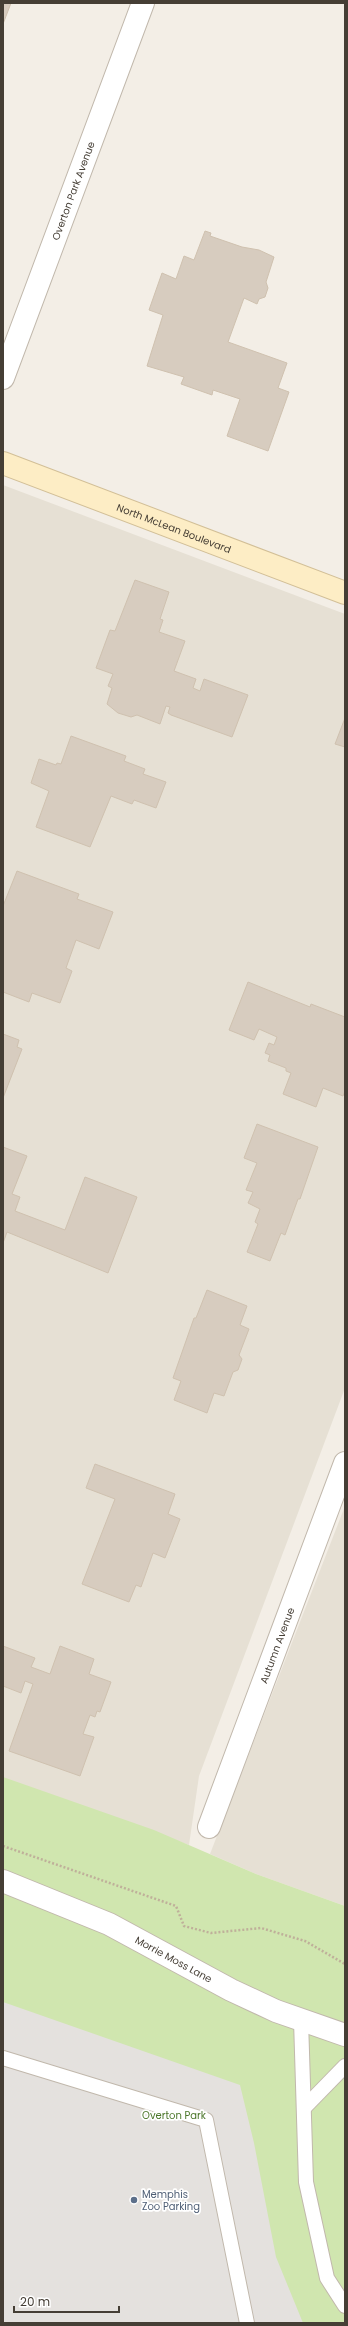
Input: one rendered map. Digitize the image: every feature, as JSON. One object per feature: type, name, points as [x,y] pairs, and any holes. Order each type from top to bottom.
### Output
[{"type":"main road","name":"North McLean Boulevard","points":[[3,463],[345,593]]},
{"type":"street","name":"Overton Park Avenue","points":[[3,378],[143,3]]},
{"type":"street","name":"Autumn Avenue","points":[[209,1827],[345,1463]]},
{"type":"street","name":"Morrie Moss Lane","points":[[3,1881],[109,1924],[231,1990],[301,2020],[345,2035]]},
{"type":"lane","points":[[301,2020],[306,2182],[328,2278],[345,2306]]},
{"type":"lane","points":[[3,2058],[206,2120],[247,2323]]},
{"type":"lane","points":[[304,2108],[345,2066]]},
{"type":"path","points":[[3,1846],[176,1906],[184,1926],[211,1933],[261,1928],[305,1941],[345,1964]]},
{"type":"shaded area","points":[[3,485],[345,614],[345,1388],[199,1776],[189,1845],[3,1778]]},
{"type":"shaded area","points":[[345,1506],[345,1906],[256,1874],[210,1854]]},
{"type":"shaded area","name":"Memphis Zoo Parking","points":[[3,2002],[240,2085],[254,2143],[276,2257],[303,2323],[3,2323]]},
{"type":"green space","name":"Overton Park","points":[[3,1777],[154,1830],[256,1874],[345,1906],[345,2323],[3,2323]]},
{"type":"building","points":[[3,3],[11,3],[3,24]]},
{"type":"building","points":[[205,231],[211,233],[210,236],[242,247],[259,250],[274,257],[266,282],[268,288],[265,297],[259,299],[257,304],[244,298],[228,342],[287,363],[278,388],[289,392],[268,451],[227,436],[240,399],[213,390],[212,395],[181,384],[184,377],[147,366],[163,315],[149,310],[162,273],[176,279],[184,256],[194,260]]},
{"type":"building","points":[[135,580],[169,592],[160,619],[163,620],[159,632],[185,641],[174,671],[196,679],[193,688],[200,691],[204,679],[248,695],[232,737],[171,715],[168,713],[170,707],[166,706],[160,724],[137,715],[131,717],[118,713],[107,704],[112,688],[108,686],[113,674],[96,668],[110,630],[115,631]]},
{"type":"building","points":[[345,718],[345,747],[335,744]]},
{"type":"building","points":[[71,736],[126,756],[124,761],[145,769],[143,774],[166,782],[156,808],[134,800],[132,804],[111,796],[90,847],[36,827],[49,791],[31,783],[39,759],[56,765],[57,763],[61,764]]},
{"type":"building","points":[[17,871],[79,894],[77,899],[113,912],[99,949],[76,940],[66,968],[72,971],[60,1003],[32,993],[29,1002],[3,992],[3,906]]},
{"type":"building","points":[[248,982],[310,1007],[311,1004],[345,1017],[345,1091],[343,1096],[323,1088],[316,1107],[283,1094],[291,1073],[286,1071],[286,1068],[268,1061],[270,1055],[265,1053],[269,1043],[274,1045],[277,1037],[259,1029],[254,1040],[229,1030]]},
{"type":"building","points":[[3,1034],[19,1040],[17,1047],[22,1049],[3,1098]]},
{"type":"building","points":[[257,1124],[318,1147],[300,1199],[298,1199],[285,1235],[281,1233],[270,1261],[247,1252],[258,1224],[255,1222],[260,1209],[248,1203],[253,1192],[246,1190],[257,1163],[244,1158]]},
{"type":"building","points":[[3,1147],[27,1156],[12,1194],[20,1197],[15,1211],[65,1230],[85,1177],[137,1197],[108,1273],[7,1232],[3,1243]]},
{"type":"building","points":[[207,1290],[247,1306],[240,1325],[249,1329],[239,1355],[242,1359],[238,1370],[233,1372],[224,1396],[214,1393],[207,1413],[174,1400],[181,1381],[173,1378],[194,1318],[196,1318]]},
{"type":"building","points":[[95,1464],[175,1494],[168,1514],[180,1519],[165,1558],[153,1553],[141,1587],[136,1585],[129,1602],[82,1584],[115,1499],[86,1488]]},
{"type":"building","points":[[3,1646],[35,1658],[31,1667],[50,1674],[60,1646],[94,1659],[89,1674],[111,1682],[100,1712],[97,1711],[95,1717],[90,1715],[83,1734],[94,1737],[80,1776],[9,1751],[33,1684],[25,1681],[21,1693],[3,1686]]},
{"type":"place","name":"Memphis Zoo Parking","points":[[134,2200]]}]
